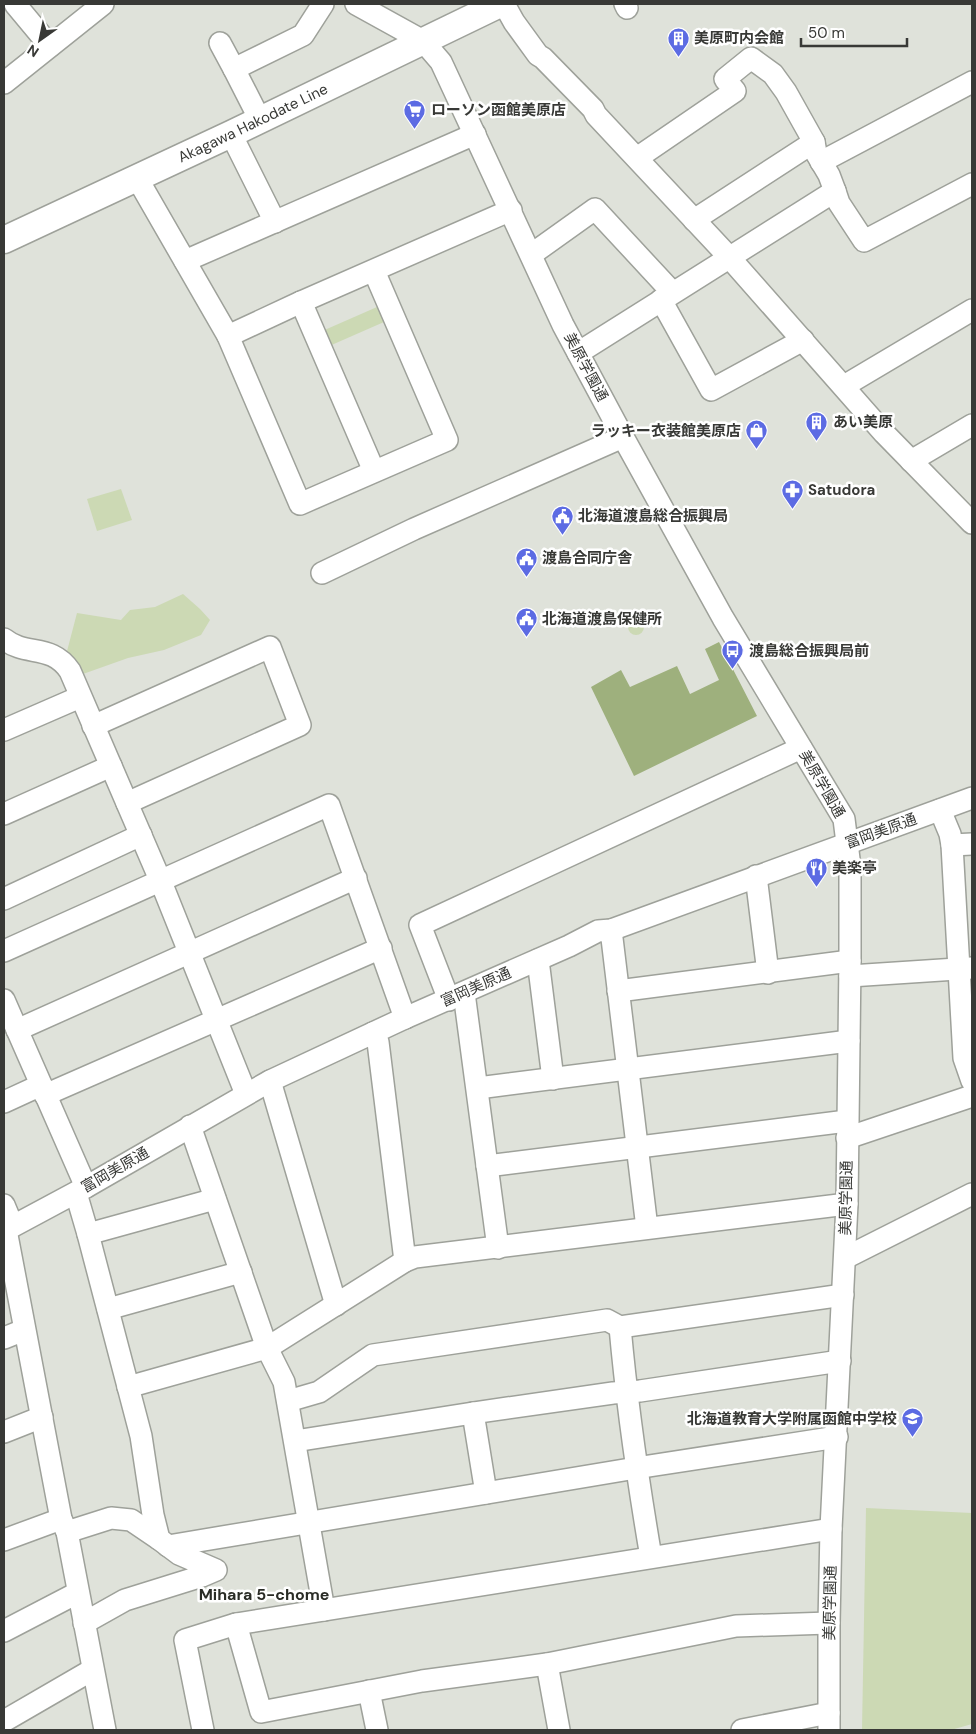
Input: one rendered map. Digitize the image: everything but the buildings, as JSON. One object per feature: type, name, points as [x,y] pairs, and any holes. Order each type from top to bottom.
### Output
[{"type":"main road","name":"Akagawa Hakodate Line","points":[[4,240],[231,134],[500,4]]},
{"type":"street","points":[[16,4],[50,46]]},
{"type":"street","points":[[4,83],[103,4]]},
{"type":"street","points":[[234,69],[304,35],[323,4]]},
{"type":"street","name":"美原学園通","points":[[356,4],[424,41],[441,62],[578,352],[622,437],[724,618],[844,819],[850,867],[847,1204],[831,1529],[828,1623],[829,1721]]},
{"type":"street","points":[[504,4],[514,22],[538,54],[593,109],[596,115],[729,257],[884,432],[972,523]]},
{"type":"street","points":[[220,43],[260,120]]},
{"type":"street","points":[[637,158],[735,92],[725,79],[751,58],[774,74],[786,92],[829,175],[839,203],[864,241],[972,184]]},
{"type":"street","points":[[694,220],[818,152],[972,82]]},
{"type":"street","points":[[231,134],[276,222]]},
{"type":"street","points":[[185,261],[475,134]]},
{"type":"street","points":[[138,178],[228,336],[300,504],[447,440],[374,271]]},
{"type":"street","points":[[578,352],[835,191]]},
{"type":"street","points":[[532,254],[595,209],[667,296],[711,390],[803,340]]},
{"type":"street","points":[[228,336],[511,210]]},
{"type":"street","points":[[301,302],[374,472]]},
{"type":"street","points":[[844,386],[972,310]]},
{"type":"street","points":[[911,461],[972,425]]},
{"type":"street","points":[[322,573],[414,529],[622,437]]},
{"type":"street","points":[[4,639],[16,646],[50,654],[62,660],[70,671],[161,882],[246,1094]]},
{"type":"street","points":[[93,726],[270,647],[300,725],[126,804]]},
{"type":"street","points":[[4,730],[80,697]]},
{"type":"street","points":[[498,1248],[478,1088],[457,996],[420,925],[801,748]]},
{"type":"street","points":[[4,814],[110,766]]},
{"type":"street","name":"富岡美原通","points":[[6,1221],[81,1190],[270,1081],[598,931],[611,930],[972,798]]},
{"type":"street","points":[[4,950],[161,882],[329,805],[405,1018]]},
{"type":"street","points":[[940,810],[950,834],[962,844],[965,969],[964,1058],[972,1081]]},
{"type":"street","points":[[4,899],[141,835]]},
{"type":"street","points":[[756,876],[768,973]]},
{"type":"street","points":[[17,1030],[356,878]]},
{"type":"street","points":[[611,930],[648,1228]]},
{"type":"street","points":[[4,1102],[43,1090],[218,1021],[381,948]]},
{"type":"street","points":[[538,960],[553,1079]]},
{"type":"street","points":[[618,991],[768,973],[850,969],[965,969]]},
{"type":"street","points":[[4,1000],[43,1090],[81,1190],[88,1234],[130,1400],[141,1436],[153,1515],[163,1542]]},
{"type":"street","points":[[373,1033],[378,1042],[405,1261]]},
{"type":"street","points":[[478,1088],[849,1041]]},
{"type":"street","points":[[270,1081],[336,1305]]},
{"type":"street","points":[[487,1166],[637,1146],[847,1130],[972,1096]]},
{"type":"street","points":[[190,1126],[267,1348],[284,1382],[324,1610]]},
{"type":"street","points":[[844,1258],[972,1194]]},
{"type":"street","points":[[88,1234],[215,1199]]},
{"type":"street","points":[[128,1387],[267,1348],[405,1261],[415,1257],[847,1204]]},
{"type":"street","points":[[6,1221],[24,1330],[105,1730]]},
{"type":"street","points":[[108,1309],[241,1272]]},
{"type":"street","points":[[288,1401],[319,1392],[373,1355],[608,1320],[620,1327],[843,1295]]},
{"type":"street","points":[[620,1327],[636,1468],[651,1558]]},
{"type":"street","points":[[4,1338],[24,1330]]},
{"type":"street","points":[[295,1441],[840,1361]]},
{"type":"street","points":[[473,1414],[486,1493]]},
{"type":"street","points":[[4,1432],[42,1417]]},
{"type":"street","points":[[163,1542],[308,1522],[836,1437]]},
{"type":"street","points":[[4,1540],[64,1526],[111,1518],[131,1520],[179,1554],[216,1570],[124,1600],[84,1623]]},
{"type":"street","points":[[203,1730],[185,1640],[236,1624],[831,1529]]},
{"type":"street","points":[[4,1631],[78,1593]]},
{"type":"street","points":[[236,1624],[261,1712],[422,1681],[547,1664],[736,1626],[828,1623]]},
{"type":"street","points":[[547,1664],[559,1730]]},
{"type":"street","points":[[4,1721],[92,1670]]},
{"type":"street","points":[[369,1691],[377,1730]]},
{"type":"street","points":[[742,1730],[829,1721]]},
{"type":"green space","points":[[377,307],[384,322],[327,347],[320,332]]},
{"type":"green space","points":[[121,489],[132,520],[97,531],[87,499]]},
{"type":"green space","points":[[183,594],[210,620],[201,635],[164,650],[128,658],[83,674],[66,655],[77,613],[121,620],[130,610],[155,607]]},
{"type":"green space","points":[[633,619],[639,619],[644,624],[642,633],[633,635],[628,630],[628,624]]},
{"type":"green space","points":[[719,642],[757,716],[634,776],[591,687],[621,670],[630,687],[677,666],[690,694],[719,680],[705,649]]},
{"type":"green space","points":[[866,1508],[972,1513],[972,1724],[951,1730],[862,1730]]},
{"type":"place","name":"美原町内会館","points":[[678,57]]},
{"type":"place","name":"ローソン函館美原店","points":[[415,129]]},
{"type":"place","name":"あい美原","points":[[817,441]]},
{"type":"place","name":"ラッキー衣装館美原店","points":[[757,450]]},
{"type":"place","name":"Satudora","points":[[792,509]]},
{"type":"place","name":"北海道渡島総合振興局","points":[[562,535]]},
{"type":"place","name":"渡島合同庁舎","points":[[526,577]]},
{"type":"place","name":"北海道渡島保健所","points":[[526,638]]},
{"type":"place","name":"渡島総合振興局前","points":[[733,670]]},
{"type":"place","name":"美楽亭","points":[[816,887]]},
{"type":"place","name":"北海道教育大学附属函館中学校","points":[[913,1438]]},
{"type":"district","name":"Mihara 5-chome","points":[[264,1594]]}]
